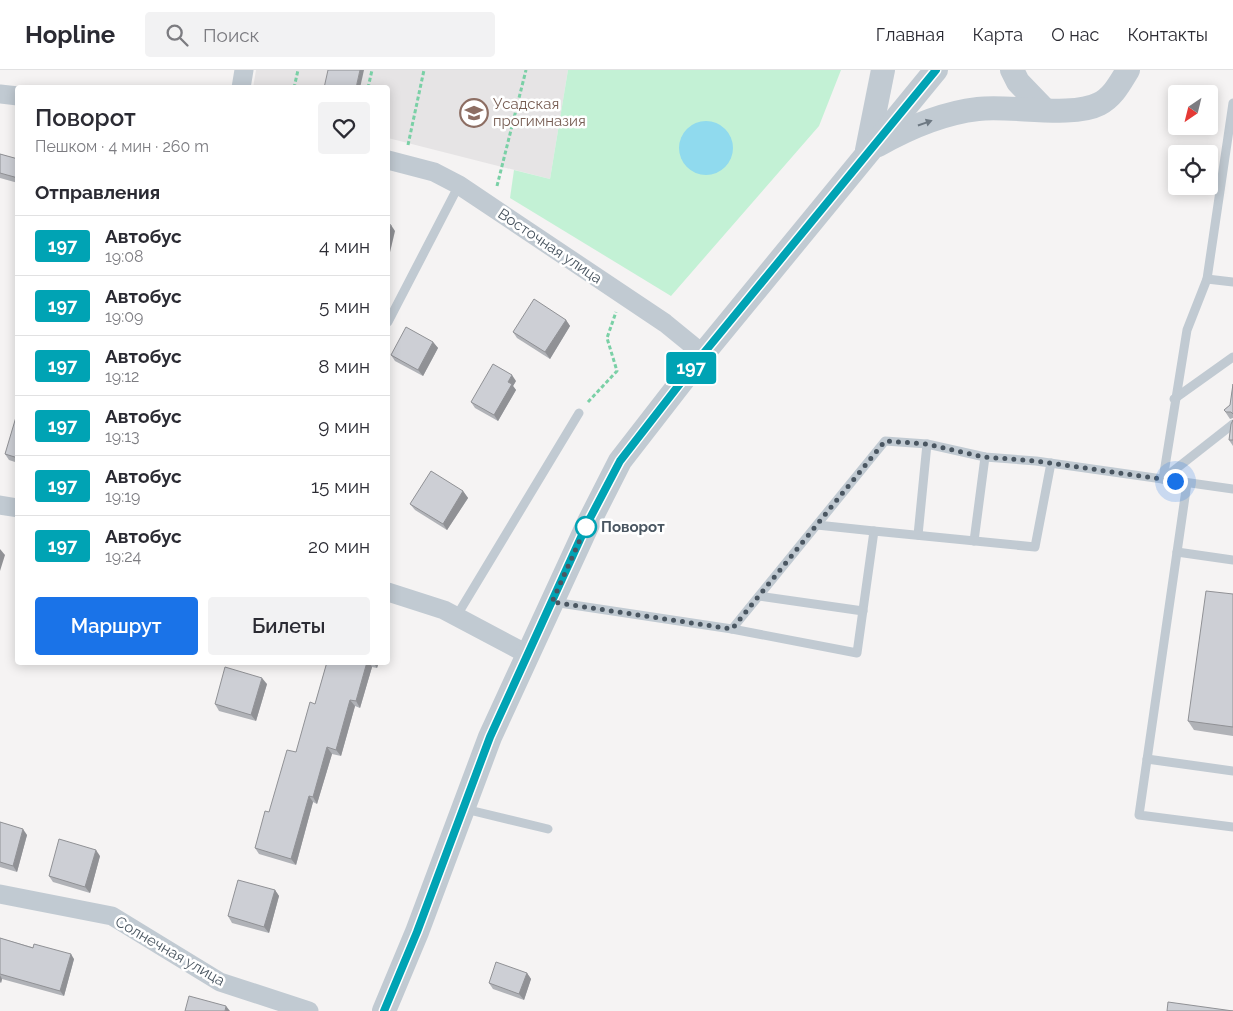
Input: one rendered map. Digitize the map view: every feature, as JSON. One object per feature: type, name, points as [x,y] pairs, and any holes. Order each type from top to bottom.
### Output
[{"type":"street","points":[[241,85],[244,70]]},
{"type":"street","points":[[866,152],[883,70]]},
{"type":"street","points":[[384,1011],[464,809],[490,737],[588,522],[620,461],[703,354],[866,152],[936,70]]},
{"type":"street","points":[[1012,70],[1018,82],[1044,109]]},
{"type":"street","points":[[866,152],[903,131],[941,118],[978,109],[1077,111],[1099,104],[1114,92],[1128,70]]},
{"type":"street","points":[[0,94],[15,96]]},
{"type":"street","name":"Восточная улица","points":[[396,161],[434,172],[459,185],[622,294],[703,354]]},
{"type":"street","points":[[0,505],[15,508]]},
{"type":"street","points":[[390,593],[444,610],[527,654]]},
{"type":"street","name":"Солнечная улица","points":[[0,894],[112,916],[220,982],[309,1011]]},
{"type":"lane","points":[[1162,479],[1186,330],[1207,279],[1233,103]]},
{"type":"lane","points":[[390,318],[459,185]]},
{"type":"lane","points":[[1207,279],[1233,282]]},
{"type":"lane","points":[[1174,399],[1233,357]]},
{"type":"lane","points":[[456,617],[579,412]]},
{"type":"lane","points":[[1162,479],[1233,424]]},
{"type":"lane","points":[[732,629],[885,441],[927,444],[984,457],[1051,463],[1233,489]]},
{"type":"lane","points":[[918,535],[927,444]]},
{"type":"lane","points":[[974,541],[984,457]]},
{"type":"lane","points":[[817,525],[1035,547],[1051,463]]},
{"type":"lane","points":[[1187,483],[1139,815],[1233,827]]},
{"type":"lane","points":[[552,602],[732,629],[857,653],[874,531]]},
{"type":"lane","points":[[1177,552],[1233,560]]},
{"type":"lane","points":[[760,596],[863,611]]},
{"type":"lane","points":[[1147,759],[1233,770]]},
{"type":"lane","points":[[464,809],[548,829]]},
{"type":"path","points":[[295,85],[298,70]]},
{"type":"path","points":[[369,85],[372,70]]},
{"type":"path","points":[[396,161],[424,70]]},
{"type":"path","points":[[491,206],[506,157],[526,70]]},
{"type":"path","points":[[579,412],[617,370],[607,338],[622,294]]},
{"type":"shaded area","name":"Усадская прогимназия","points":[[256,70],[568,70],[550,179],[390,139],[390,85],[254,85]]},
{"type":"green space","points":[[568,70],[841,70],[819,126],[671,296],[510,198],[514,170],[550,179]]},
{"type":"water","points":[[706,121],[716,123],[725,129],[731,138],[733,148],[731,158],[725,167],[716,173],[706,175],[696,173],[687,167],[681,158],[679,148],[681,138],[687,129],[696,123]]},
{"type":"building","points":[[328,70],[360,70],[357,85],[325,85]]},
{"type":"building","points":[[0,154],[15,158],[15,177],[0,173]]},
{"type":"building","points":[[534,299],[566,320],[545,352],[513,332]]},
{"type":"building","points":[[406,327],[433,342],[418,370],[391,355]]},
{"type":"building","points":[[493,364],[512,375],[508,382],[512,384],[494,415],[471,402]]},
{"type":"building","points":[[1233,384],[1233,414],[1224,410],[1230,405]]},
{"type":"building","points":[[15,420],[15,457],[5,454]]},
{"type":"building","points":[[1233,420],[1233,440],[1229,440],[1231,424]]},
{"type":"building","points":[[431,471],[463,491],[443,524],[410,504]]},
{"type":"building","points":[[1206,591],[1233,594],[1233,727],[1188,721]]},
{"type":"building","points":[[326,665],[366,665],[356,701],[350,700],[336,750],[327,747],[313,797],[309,796],[291,859],[255,848],[265,811],[269,812],[287,750],[296,752],[310,702],[315,704]]},
{"type":"building","points":[[225,667],[262,678],[251,715],[215,704]]},
{"type":"building","points":[[0,822],[23,829],[13,866],[0,862]]},
{"type":"building","points":[[59,839],[96,850],[85,887],[49,876]]},
{"type":"building","points":[[238,880],[275,890],[264,927],[228,916]]},
{"type":"building","points":[[0,938],[33,948],[34,944],[71,954],[60,991],[0,974]]},
{"type":"building","points":[[496,962],[527,973],[519,994],[489,983]]},
{"type":"building","points":[[189,996],[226,1006],[225,1011],[185,1011]]},
{"type":"building","points":[[1168,1002],[1233,1011],[1167,1011]]},
{"type":"bus line","name":"197","points":[[384,1011],[417,932],[490,737],[588,522],[620,461],[703,354],[866,152],[936,70]]},
{"type":"place","name":"Усадская прогимназия","points":[[474,113]]},
{"type":"place","name":"Поворот","points":[[586,527]]},
{"type":"route","points":[[586,527],[588,522],[552,602],[732,629],[885,441],[927,444],[984,457],[1036,461],[1175,481]]}]
